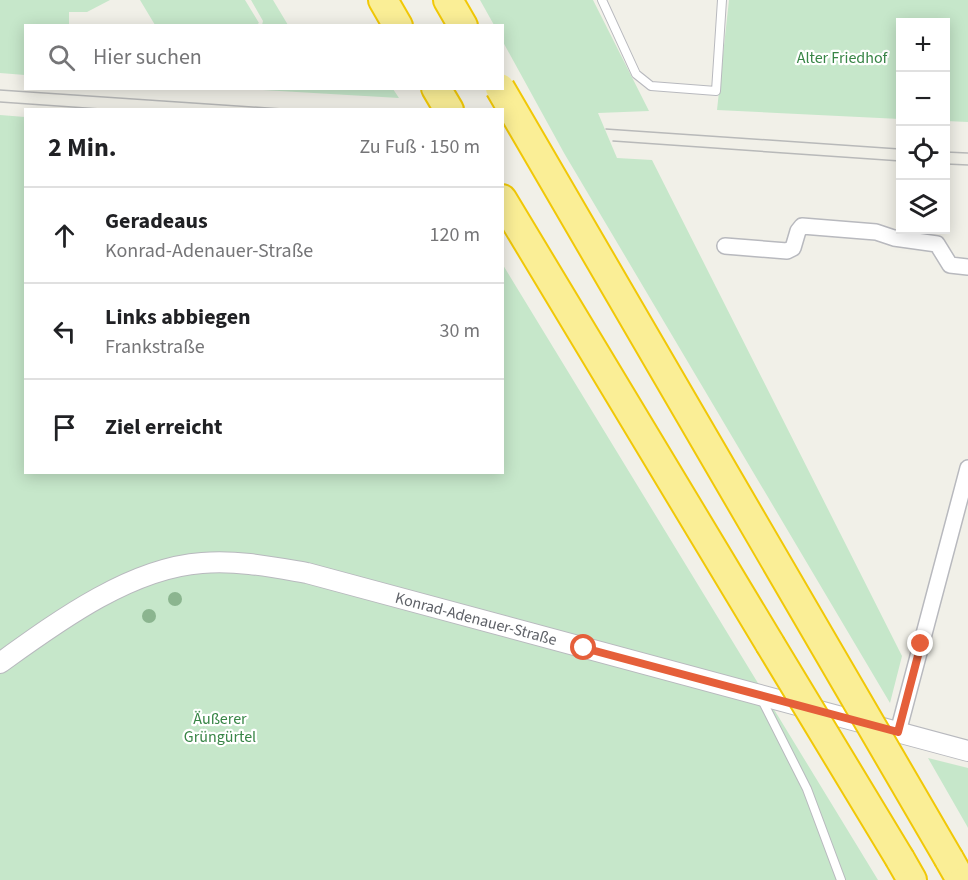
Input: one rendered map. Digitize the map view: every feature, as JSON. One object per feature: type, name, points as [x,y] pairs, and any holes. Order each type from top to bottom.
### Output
[{"type":"highway","points":[[383,0],[397,24]]},
{"type":"highway","points":[[448,0],[462,24]]},
{"type":"highway","points":[[437,90],[448,108]]},
{"type":"highway","points":[[501,90],[955,870]]},
{"type":"highway","points":[[504,202],[906,869]]},
{"type":"street","points":[[725,246],[787,251],[794,248],[798,231],[802,226],[876,231],[894,238],[937,244],[950,265],[968,267]]},
{"type":"street","points":[[898,732],[968,468]]},
{"type":"street","name":"Konrad-Adenauer-Straße","points":[[0,663],[101,597],[153,573],[184,565],[244,563],[307,573],[968,751]]},
{"type":"lane","points":[[602,0],[636,74],[651,86],[716,91],[722,0]]},
{"type":"lane","points":[[760,696],[807,789],[841,880]]},
{"type":"green space","points":[[0,0],[110,0],[87,12],[69,12],[69,24],[24,24],[24,75],[0,73]]},
{"type":"green space","points":[[140,0],[245,0],[259,23],[258,24],[154,24]]},
{"type":"green space","points":[[251,0],[273,0],[287,24],[262,24],[263,21]]},
{"type":"green space","points":[[480,0],[593,0],[649,111],[598,113],[617,158],[652,160],[902,656],[890,703],[564,153],[504,44],[504,24],[493,24]]},
{"type":"green space","name":"Alter Friedhof","points":[[729,0],[968,0],[968,122],[950,121],[950,18],[896,18],[896,119],[717,110]]},
{"type":"green space","points":[[264,90],[394,90],[399,98]]},
{"type":"green space","name":"Äußerer Grüngürtel","points":[[0,115],[24,117],[24,474],[504,474],[504,267],[878,880],[0,880]]},
{"type":"green space","points":[[928,758],[968,768],[968,828],[967,826]]},
{"type":"tram line","points":[[0,90],[267,108]]},
{"type":"tram line","points":[[0,102],[86,108]]},
{"type":"tram line","points":[[606,129],[896,149]]},
{"type":"tram line","points":[[613,141],[896,161]]},
{"type":"tram line","points":[[950,152],[968,153]]},
{"type":"tram line","points":[[950,164],[968,165]]},
{"type":"route","points":[[584,648],[898,732],[921,644]]}]
